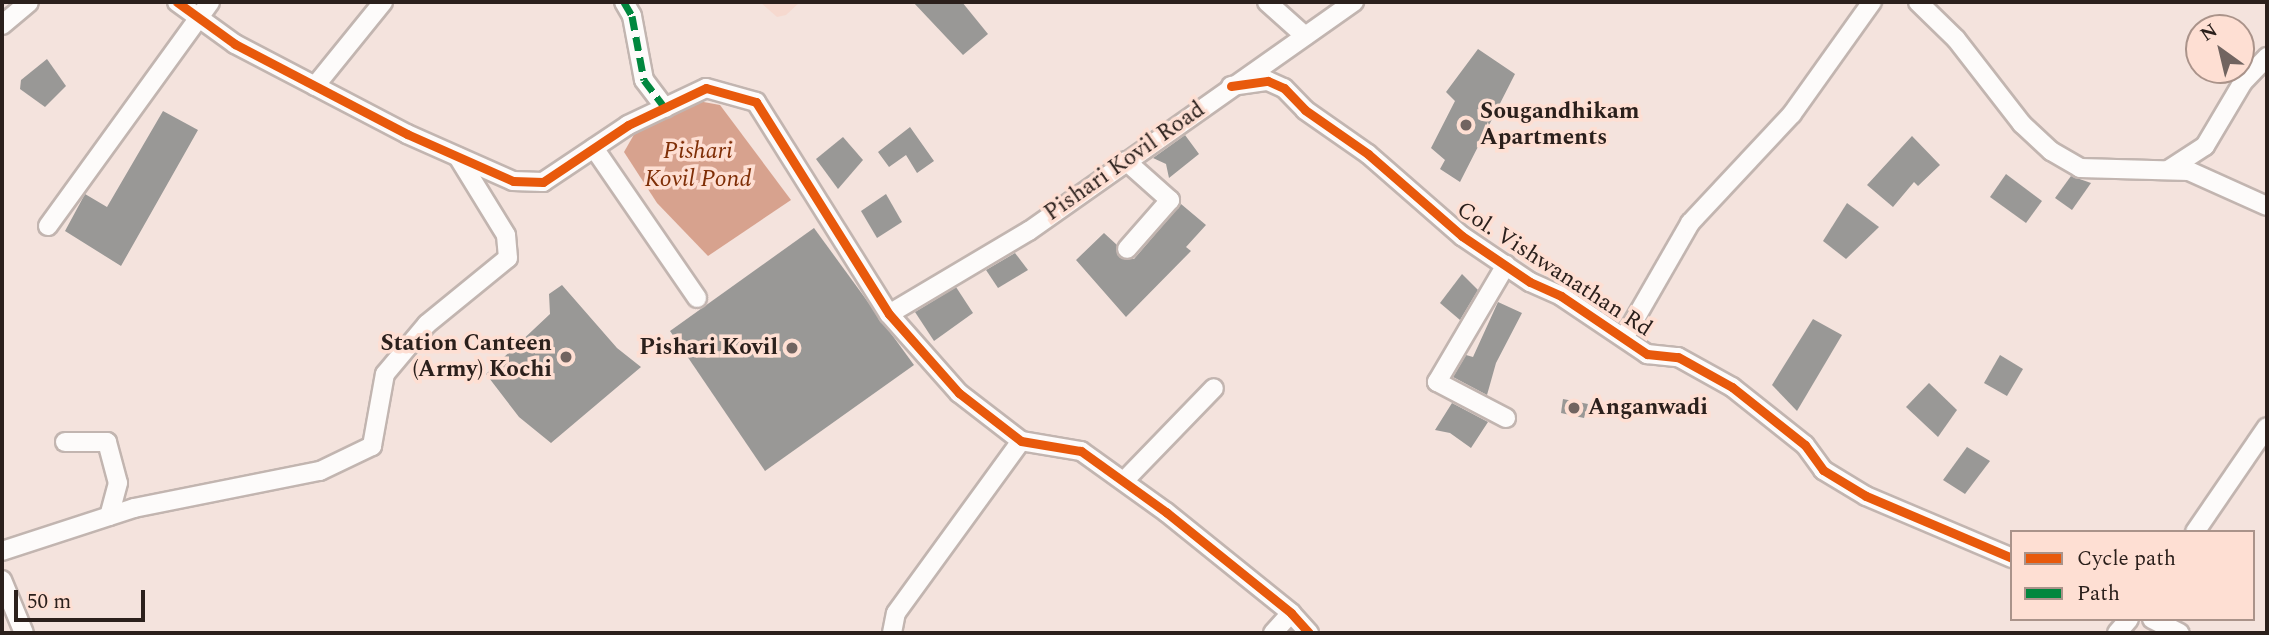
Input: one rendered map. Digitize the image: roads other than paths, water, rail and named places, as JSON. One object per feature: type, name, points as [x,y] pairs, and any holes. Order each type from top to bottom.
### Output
[{"type":"street","points":[[2,25],[29,2]]},
{"type":"street","points":[[177,2],[235,44],[458,157],[513,181],[544,182],[594,148],[665,107],[706,88],[756,102],[889,314],[959,393],[1021,440],[1081,451],[1124,481],[1291,613],[1309,633]]},
{"type":"street","points":[[48,226],[210,2]]},
{"type":"street","points":[[315,86],[383,2]]},
{"type":"street","points":[[624,2],[632,16],[645,80],[665,107]]},
{"type":"street","points":[[1267,2],[1305,36]]},
{"type":"street","name":"Pishari Kovil Road","points":[[889,314],[1028,231],[1354,2]]},
{"type":"street","points":[[1624,338],[1689,223],[1792,114],[1872,2]]},
{"type":"street","points":[[1918,2],[1956,39],[2022,124],[2051,151],[2080,168],[2189,171],[2267,206]]},
{"type":"street","points":[[2167,171],[2205,146],[2243,82],[2267,57]]},
{"type":"street","name":"Col. Vishwanathan Rd","points":[[1231,86],[1268,80],[1284,88],[1305,110],[1368,154],[1430,210],[1506,265],[1647,354],[1678,357],[1732,387],[1805,445],[1823,470],[1866,496],[2010,557]]},
{"type":"street","points":[[594,148],[697,298]]},
{"type":"street","points":[[2,551],[109,516],[242,484],[320,471],[372,446],[386,374],[427,324],[508,258],[506,235],[458,157]]},
{"type":"street","points":[[1126,161],[1170,200],[1127,249]]},
{"type":"street","points":[[1506,265],[1437,382],[1506,418]]},
{"type":"street","points":[[1124,481],[1213,388]]},
{"type":"street","points":[[2196,530],[2267,427]]},
{"type":"street","points":[[892,633],[896,613],[1021,440]]},
{"type":"street","points":[[65,442],[107,442],[118,483],[109,516]]},
{"type":"street","points":[[2,580],[24,633]]},
{"type":"street","points":[[1273,633],[1291,613]]},
{"type":"street","points":[[2156,621],[2180,633]]},
{"type":"water","name":"Pishari Kovil Pond","points":[[698,101],[720,105],[791,200],[708,256],[657,203],[624,152],[636,131]]},
{"type":"place","name":"Sougandhikam Apartments","points":[[1466,125]]},
{"type":"place","name":"Pishari Kovil","points":[[792,348]]},
{"type":"place","name":"Station Canteen (Army) Kochi","points":[[566,357]]},
{"type":"place","name":"Anganwadi","points":[[1574,408]]}]
